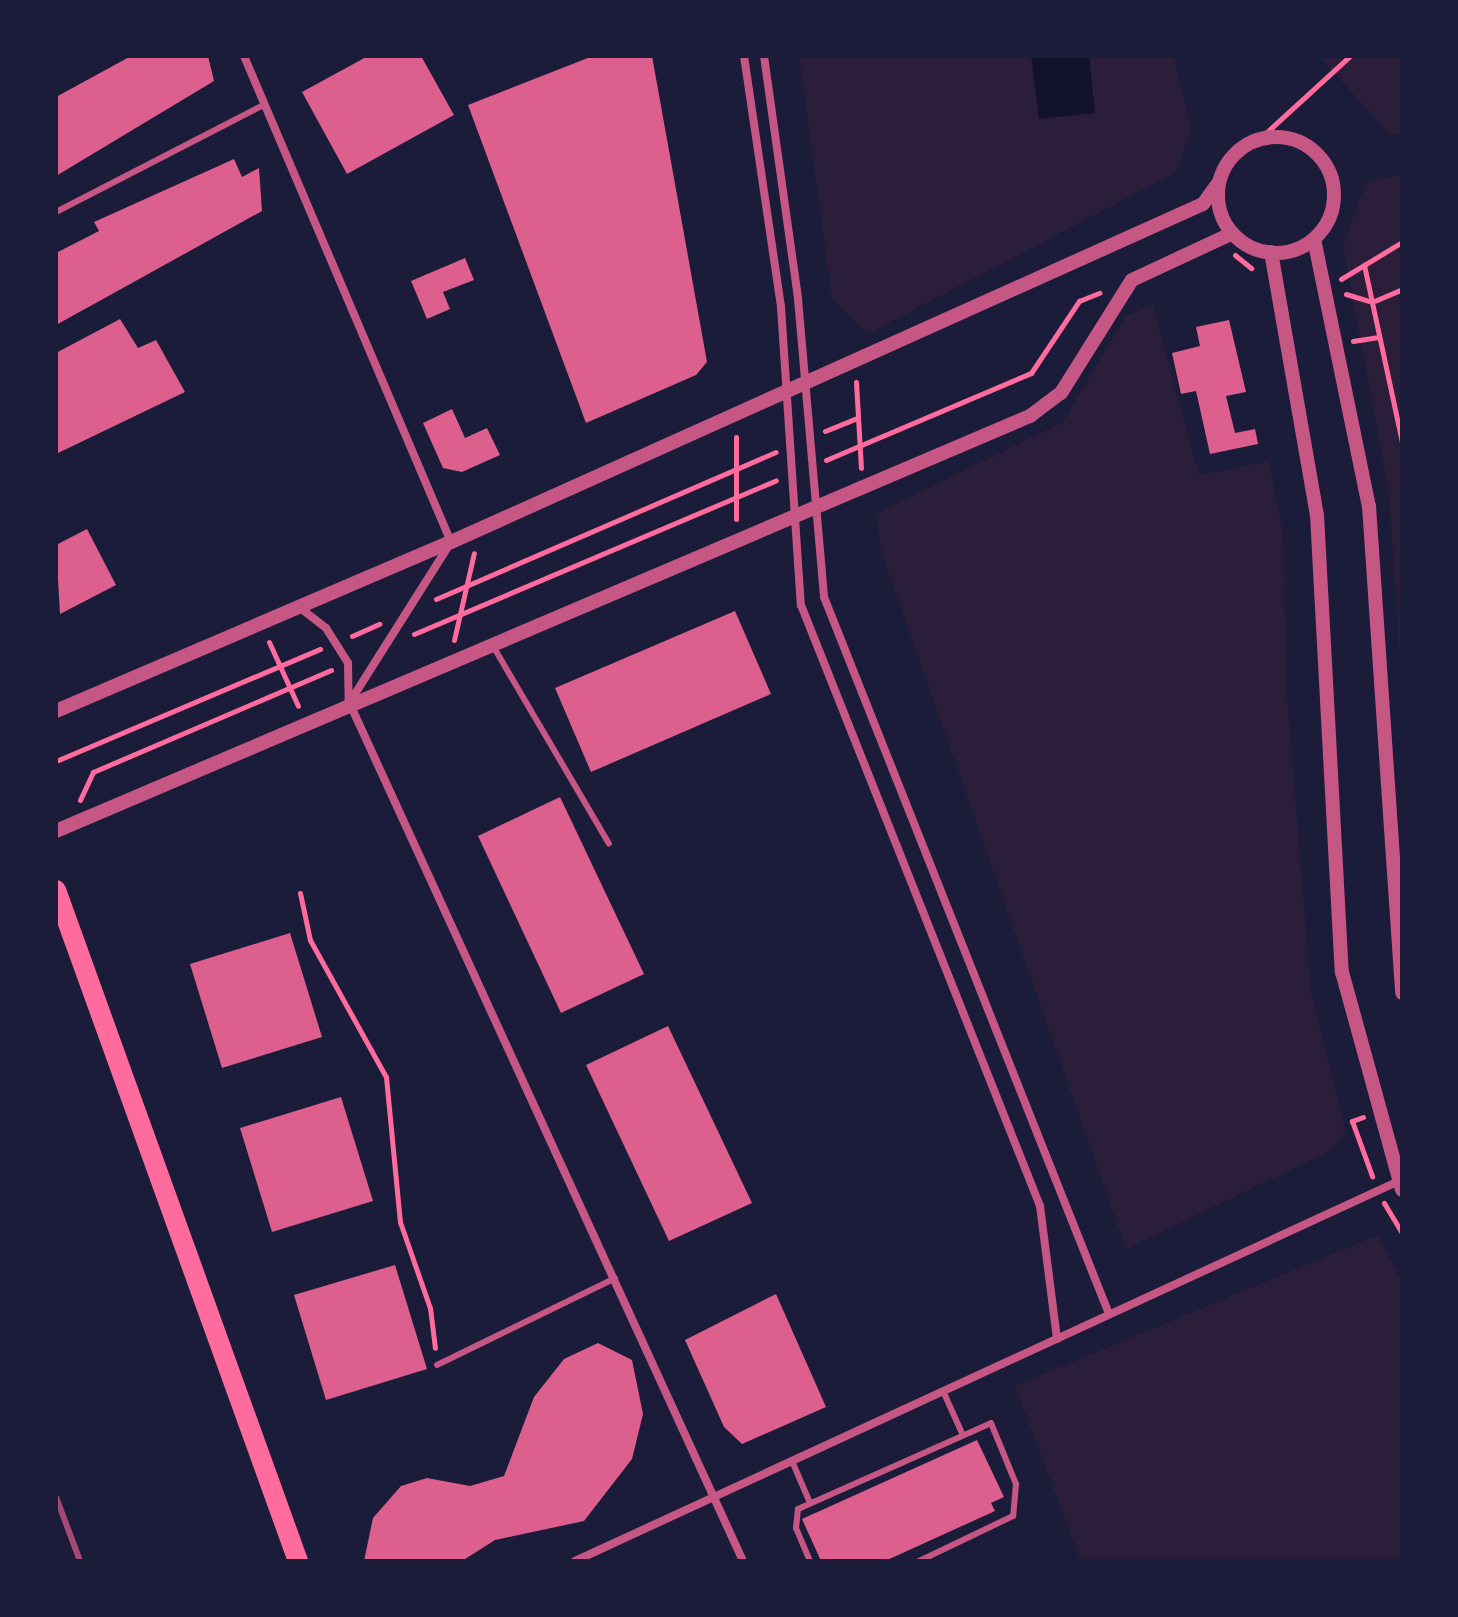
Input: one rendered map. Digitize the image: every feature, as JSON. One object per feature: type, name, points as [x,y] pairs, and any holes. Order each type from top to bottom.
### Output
[{"type":"main road","points":[[56,890],[298,1561]]},
{"type":"street","points":[[244,56],[451,542]]},
{"type":"street","points":[[744,56],[787,389],[792,521],[801,605],[1040,1206],[1057,1339]]},
{"type":"street","points":[[764,56],[804,381],[824,597],[1109,1314]]},
{"type":"street","points":[[56,711],[451,542],[1203,204],[1219,182],[1227,164],[1258,140],[1297,141],[1327,166],[1334,205],[1314,239],[1271,252],[1233,233],[1218,200],[1219,182]]},
{"type":"street","points":[[62,829],[349,702],[792,521],[815,508],[1030,416],[1061,393],[1132,280],[1233,233]]},
{"type":"street","points":[[1314,239],[1369,506],[1402,993]]},
{"type":"street","points":[[575,1561],[1401,1183],[1342,972],[1317,515],[1271,252]]},
{"type":"street","points":[[349,702],[451,542]]},
{"type":"street","points":[[299,607],[335,643],[348,663],[349,702],[716,1496],[743,1561]]},
{"type":"lane","points":[[56,212],[265,104]]},
{"type":"lane","points":[[491,643],[609,844]]},
{"type":"lane","points":[[437,1365],[615,1278]]},
{"type":"lane","points":[[943,1391],[962,1433]]},
{"type":"lane","points":[[810,1561],[794,1520],[810,1503],[962,1433],[995,1426],[1017,1508],[1007,1521],[919,1561]]},
{"type":"lane","points":[[792,1461],[810,1503]]},
{"type":"path","points":[[1258,140],[1350,56]]},
{"type":"path","points":[[1326,288],[1402,242]]},
{"type":"path","points":[[1222,259],[1237,255],[1254,275]]},
{"type":"path","points":[[1364,265],[1402,443]]},
{"type":"path","points":[[811,466],[1031,373],[1079,301],[1132,280]]},
{"type":"path","points":[[1326,288],[1372,302],[1402,289]]},
{"type":"path","points":[[857,357],[862,488]]},
{"type":"path","points":[[736,412],[738,543]]},
{"type":"path","points":[[809,438],[857,418]]},
{"type":"path","points":[[56,761],[789,446]]},
{"type":"path","points":[[385,647],[790,475]]},
{"type":"path","points":[[449,661],[480,529]]},
{"type":"path","points":[[260,623],[306,721]]},
{"type":"path","points":[[62,829],[93,772],[348,663]]},
{"type":"path","points":[[300,893],[310,940],[386,1077],[400,1222],[430,1308],[437,1365]]},
{"type":"shaded area","points":[[799,56],[1174,56],[1191,128],[1177,172],[868,334],[832,299]]},
{"type":"shaded area","points":[[1031,56],[1089,56],[1095,113],[1039,119]]},
{"type":"shaded area","points":[[1319,56],[1402,56],[1402,133],[1391,136]]},
{"type":"shaded area","points":[[1402,174],[1402,696],[1389,492],[1343,246],[1366,182]]},
{"type":"shaded area","points":[[1153,305],[1199,475],[1269,461],[1283,534],[1287,694],[1311,991],[1346,1132],[1330,1151],[1126,1249],[881,551],[876,514],[1063,422],[1126,316]]},
{"type":"shaded area","points":[[1378,1235],[1402,1281],[1402,1561],[1081,1561],[1015,1386]]},
{"type":"building","points":[[131,56],[208,56],[214,81],[56,176],[56,97]]},
{"type":"building","points":[[368,56],[421,56],[454,115],[347,174],[302,92]]},
{"type":"building","points":[[593,56],[652,56],[707,362],[696,375],[586,423],[468,105]]},
{"type":"building","points":[[234,159],[242,177],[259,168],[262,211],[56,325],[56,253],[99,231],[94,222]]},
{"type":"building","points":[[465,258],[474,280],[443,292],[450,309],[427,319],[411,281]]},
{"type":"building","points":[[120,319],[138,348],[156,340],[185,392],[56,454],[56,353]]},
{"type":"building","points":[[1229,320],[1246,392],[1226,396],[1235,433],[1255,429],[1258,444],[1210,454],[1196,391],[1181,394],[1172,353],[1200,346],[1196,327]]},
{"type":"building","points":[[452,409],[465,438],[487,428],[500,455],[462,472],[443,468],[423,423]]},
{"type":"building","points":[[87,529],[116,585],[60,614],[56,545]]},
{"type":"building","points":[[735,611],[771,694],[591,772],[555,688]]},
{"type":"building","points":[[560,797],[644,974],[561,1013],[478,836]]},
{"type":"building","points":[[290,933],[322,1037],[222,1068],[190,964]]},
{"type":"building","points":[[668,1026],[752,1203],[669,1241],[586,1065]]},
{"type":"building","points":[[341,1097],[373,1201],[272,1232],[240,1128]]},
{"type":"building","points":[[395,1265],[427,1369],[326,1400],[294,1295]]},
{"type":"building","points":[[776,1294],[826,1407],[742,1444],[724,1427],[685,1340]]},
{"type":"building","points":[[598,1343],[632,1360],[643,1414],[632,1459],[584,1521],[495,1540],[462,1561],[364,1561],[373,1518],[401,1486],[427,1478],[470,1486],[504,1476],[534,1397],[564,1359]]},
{"type":"building","points":[[977,1440],[1004,1497],[991,1503],[995,1511],[885,1561],[821,1561],[802,1519]]},
{"type":"railway","points":[[56,1497],[80,1561]]}]
